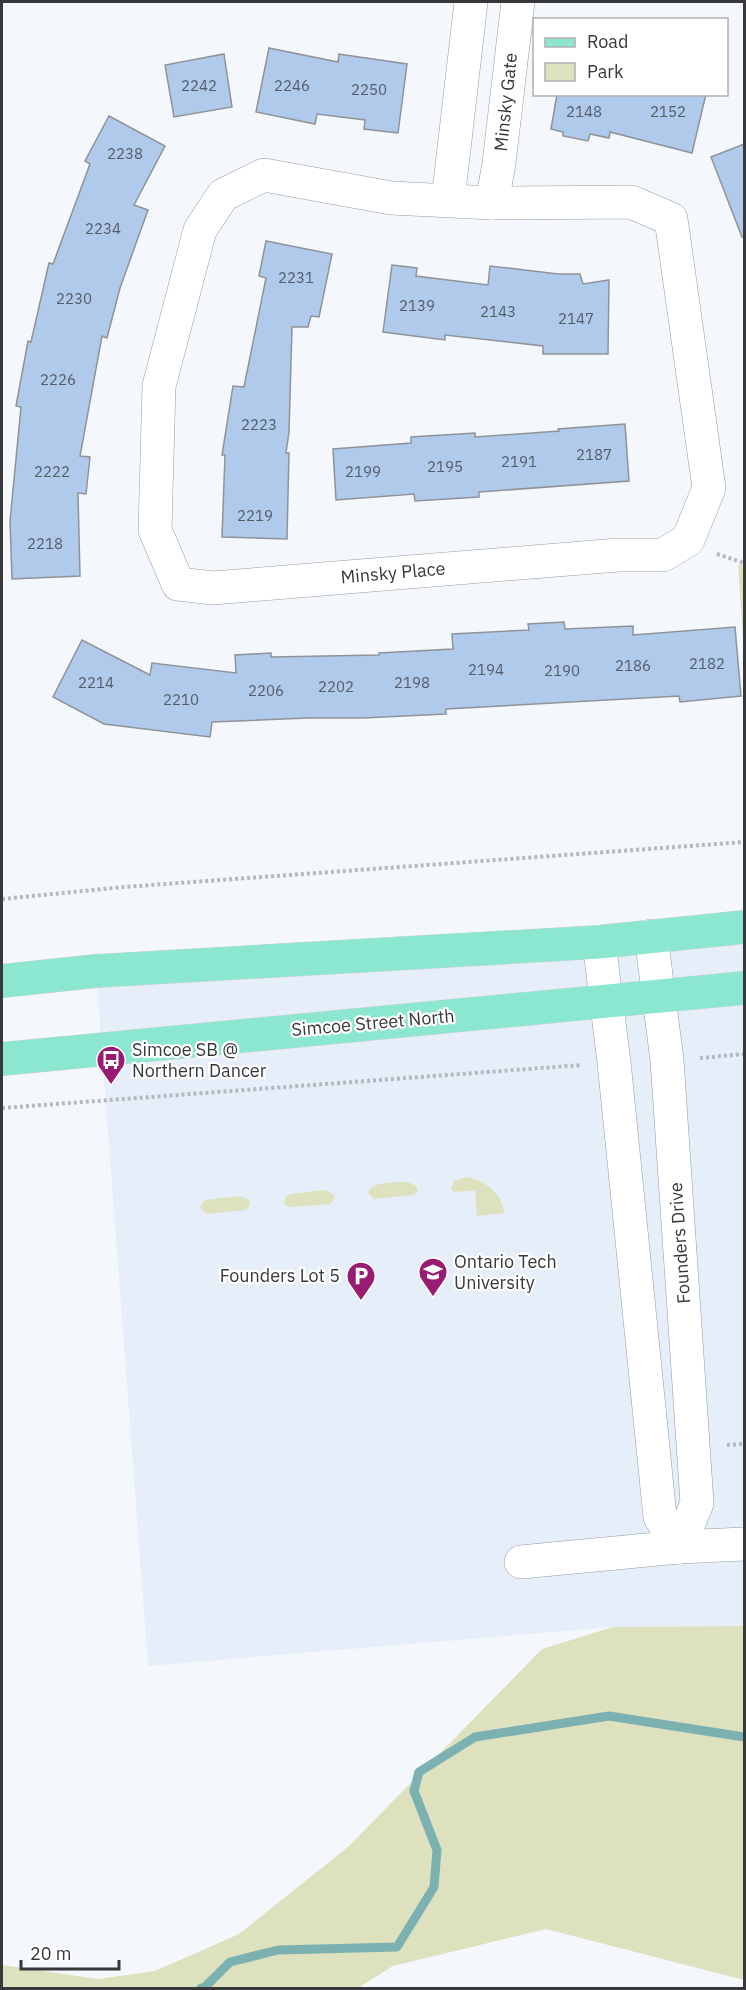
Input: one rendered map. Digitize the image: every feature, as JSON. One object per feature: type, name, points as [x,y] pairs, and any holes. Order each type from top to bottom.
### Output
[{"type":"main road","points":[[2,981],[96,971],[599,942],[744,927]]},
{"type":"main road","name":"Simcoe Street North","points":[[2,1059],[744,988]]},
{"type":"street","points":[[448,200],[471,2]]},
{"type":"street","name":"Minsky Gate","points":[[492,202],[499,163],[518,2]]},
{"type":"street","name":"Minsky Place","points":[[264,175],[391,198],[448,200],[631,202],[671,219],[709,488],[688,540],[663,555],[618,555],[213,588],[178,584],[155,530],[159,386],[200,230],[223,195],[264,175]]},
{"type":"street","name":"Founders Drive","points":[[651,936],[667,1060],[697,1503],[679,1547]]},
{"type":"street","points":[[599,942],[614,1062],[660,1517],[679,1547]]},
{"type":"street","points":[[521,1562],[679,1547],[744,1544]]},
{"type":"path","points":[[717,554],[744,563]]},
{"type":"path","points":[[2,899],[124,887],[744,842]]},
{"type":"path","points":[[667,1060],[744,1054]]},
{"type":"path","points":[[2,1108],[614,1062]]},
{"type":"path","points":[[727,1445],[744,1444]]},
{"type":"shaded area","name":"Ontario Tech University","points":[[744,922],[744,1626],[613,1627],[148,1666],[96,971]]},
{"type":"green space","points":[[738,565],[744,565],[744,651]]},
{"type":"green space","points":[[467,1177],[480,1181],[491,1189],[500,1200],[504,1213],[477,1216],[475,1190],[455,1192],[451,1190],[454,1181]]},
{"type":"green space","points":[[408,1182],[416,1186],[418,1190],[414,1195],[374,1199],[368,1193],[379,1184]]},
{"type":"green space","points":[[325,1190],[333,1194],[335,1198],[330,1204],[290,1207],[284,1202],[291,1194]]},
{"type":"green space","points":[[240,1196],[249,1200],[250,1204],[246,1210],[206,1214],[200,1208],[206,1200]]},
{"type":"green space","points":[[744,1626],[744,1980],[546,1929],[393,1966],[358,1988],[2,1988],[2,1965],[98,1979],[155,1971],[239,1934],[348,1847],[542,1649],[613,1627]]},
{"type":"building","points":[[269,48],[338,62],[339,54],[407,64],[398,133],[364,129],[365,120],[317,114],[315,124],[256,112]]},
{"type":"building","points":[[224,54],[232,107],[174,117],[165,65]]},
{"type":"building","points":[[557,96],[706,96],[692,153],[610,132],[609,138],[590,134],[588,141],[563,136],[563,132],[551,129]]},
{"type":"building","points":[[109,116],[165,146],[134,205],[148,210],[120,288],[107,338],[102,336],[80,456],[90,457],[86,494],[78,493],[80,576],[12,579],[10,521],[21,407],[16,406],[28,341],[31,342],[49,263],[53,264],[90,164],[85,161]]},
{"type":"building","points":[[744,144],[744,237],[742,237],[711,157]]},
{"type":"building","points":[[266,241],[332,254],[319,317],[311,316],[308,327],[292,327],[289,432],[286,453],[289,453],[287,539],[222,537],[225,455],[222,455],[233,386],[244,387],[266,278],[259,276]]},
{"type":"building","points":[[392,265],[417,268],[416,276],[488,285],[490,266],[558,274],[580,274],[583,284],[609,280],[608,354],[543,354],[543,346],[445,335],[445,340],[383,332]]},
{"type":"building","points":[[625,424],[629,481],[479,492],[479,497],[415,501],[414,494],[336,500],[333,449],[411,443],[411,437],[475,433],[475,437]]},
{"type":"building","points":[[564,622],[565,629],[633,626],[633,635],[735,627],[741,696],[680,702],[679,696],[446,709],[446,714],[212,722],[210,737],[104,724],[53,697],[82,640],[150,675],[152,663],[236,673],[235,655],[271,653],[271,657],[379,655],[379,653],[453,649],[452,634],[529,630],[528,624]]},
{"type":"waterway","points":[[201,1988],[205,1987],[230,1962],[278,1950],[397,1947],[434,1887],[437,1850],[414,1791],[419,1772],[475,1737],[609,1716],[744,1737]]},
{"type":"place","name":"Simcoe SB @ Northern Dancer","points":[[111,1086]]},
{"type":"place","name":"Ontario Tech University","points":[[433,1298]]},
{"type":"place","name":"Founders Lot 5","points":[[361,1302]]}]
